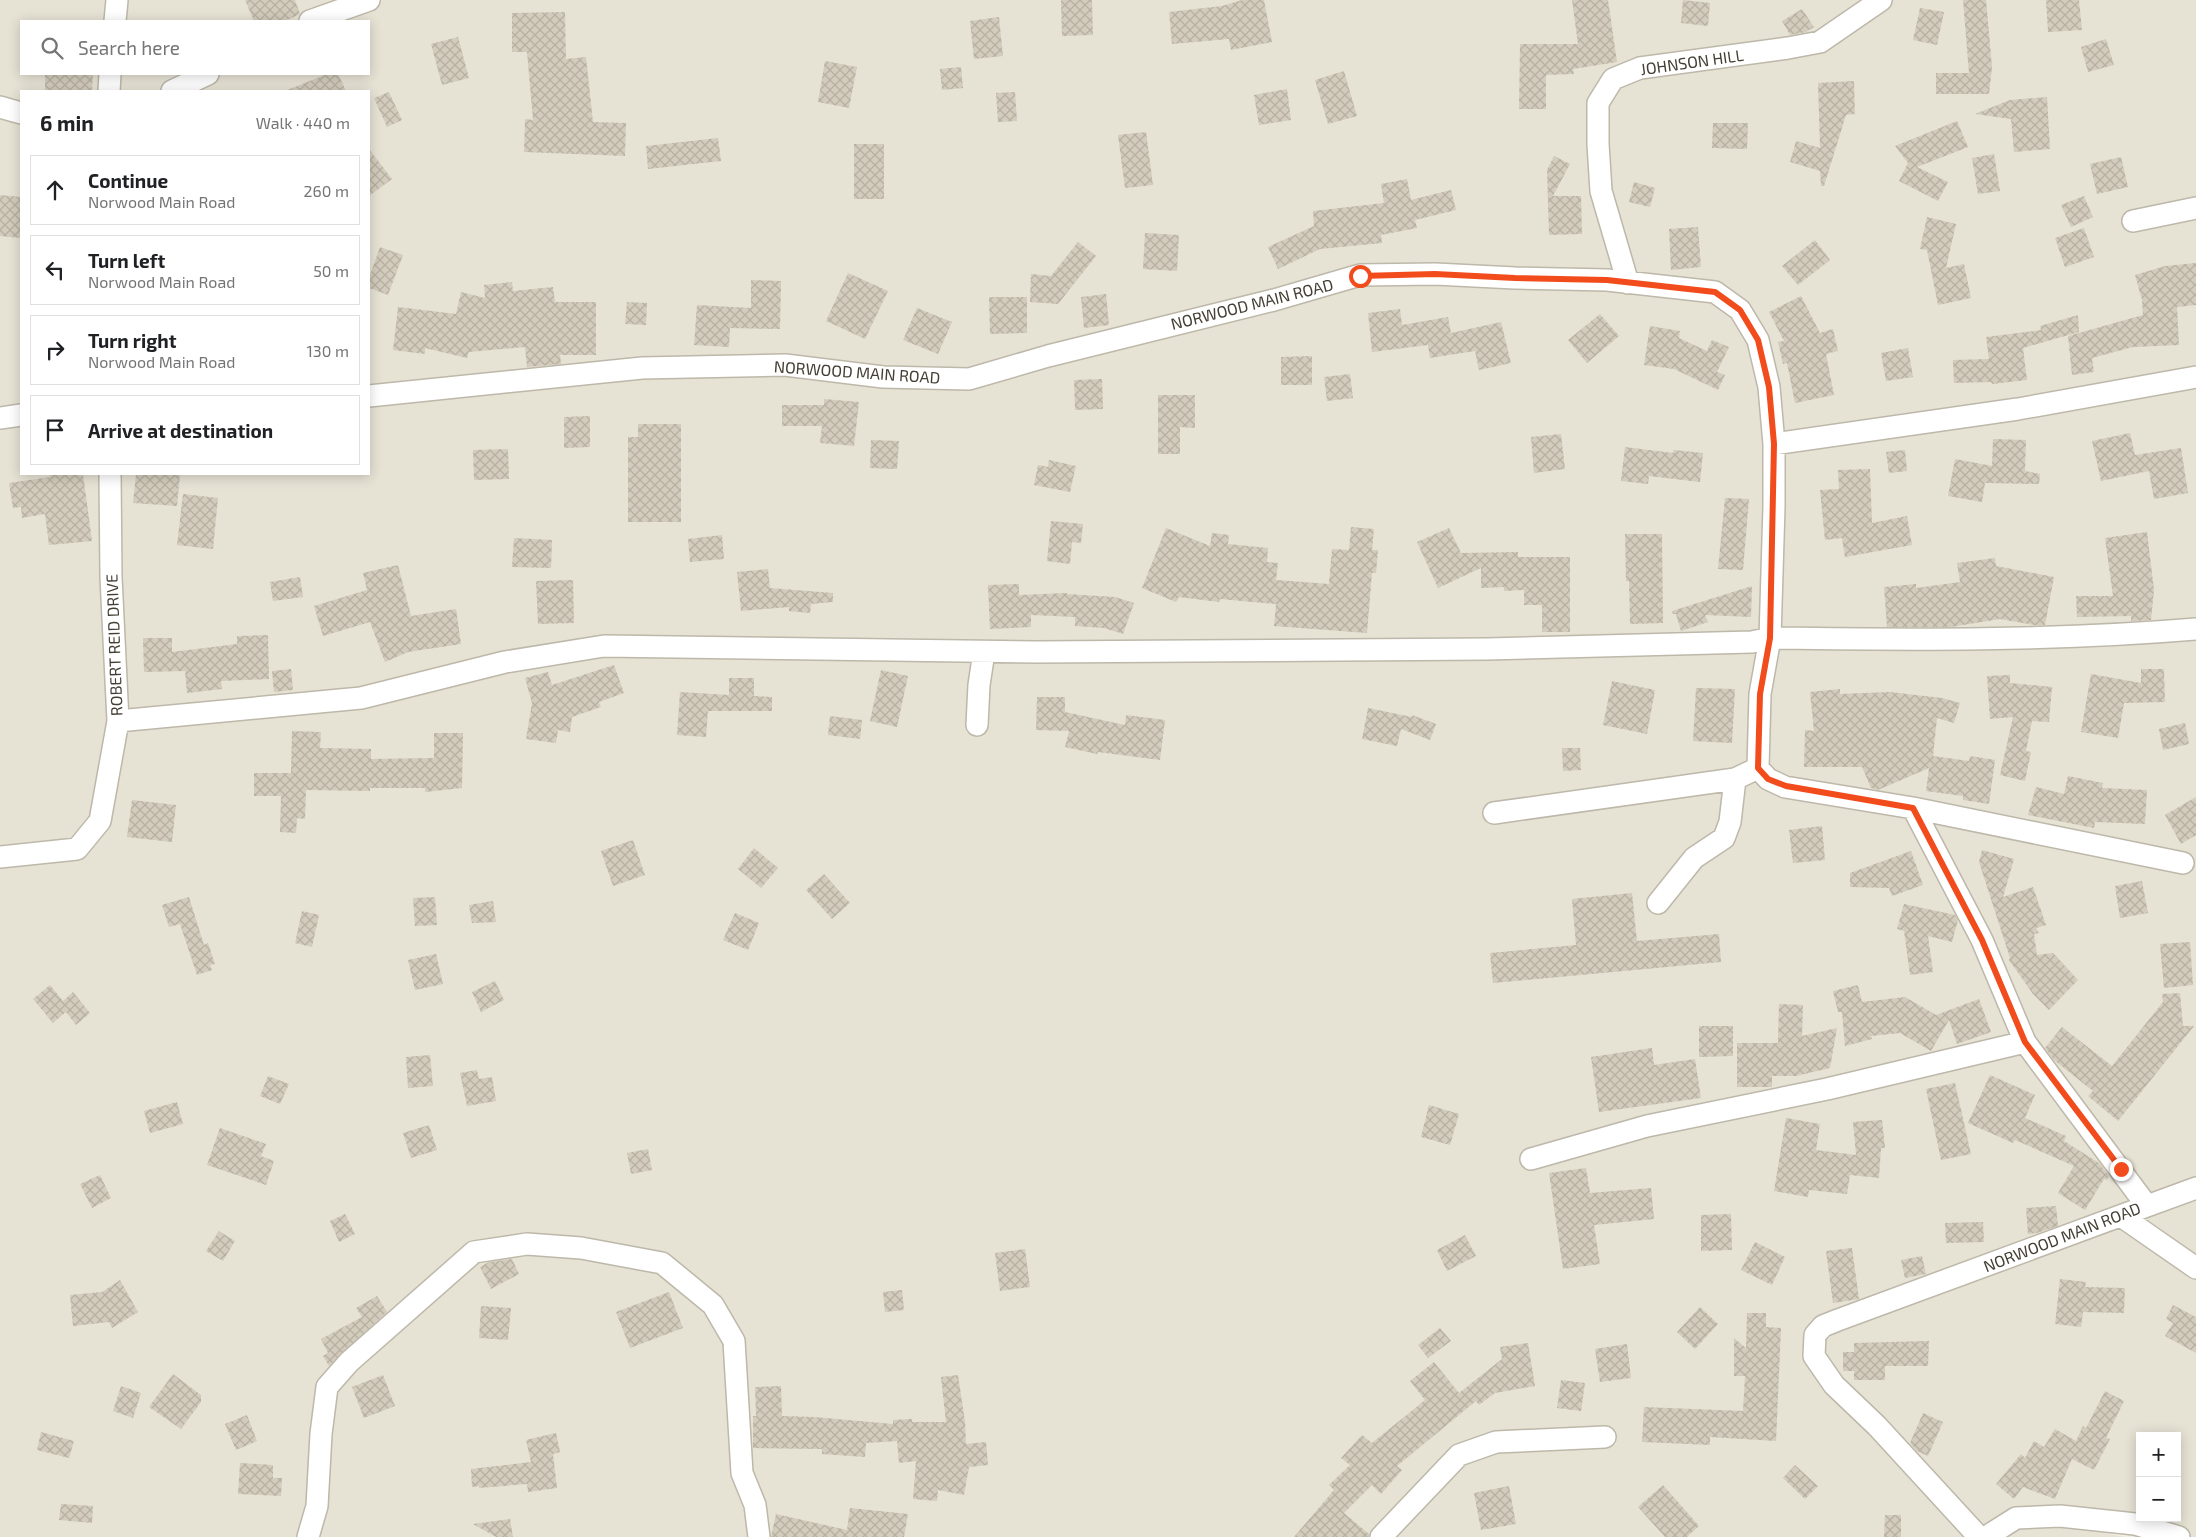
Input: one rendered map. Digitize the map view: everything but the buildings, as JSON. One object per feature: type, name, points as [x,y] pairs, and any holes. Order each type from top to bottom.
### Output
[{"type":"street","points":[[115,20],[118,0]]},
{"type":"street","points":[[313,20],[369,0]]},
{"type":"street","name":"JOHNSON HILL","points":[[1628,282],[1600,191],[1598,103],[1613,79],[1640,68],[1820,42],[1881,0]]},
{"type":"street","points":[[109,90],[110,75]]},
{"type":"street","points":[[174,90],[206,75]]},
{"type":"street","points":[[0,107],[20,112]]},
{"type":"street","points":[[2133,220],[2196,208]]},
{"type":"street","name":"NORWOOD MAIN ROAD","points":[[370,396],[642,368],[785,365],[883,376],[969,379],[1048,356],[1274,300],[1360,276],[1435,274],[1607,280],[1715,292],[1740,310],[1758,340],[1769,387],[1774,444],[1770,638],[1760,694],[1758,768]]},
{"type":"street","points":[[1774,444],[2018,410],[2196,377]]},
{"type":"street","points":[[0,418],[20,414]]},
{"type":"street","name":"ROBERT REID DRIVE","points":[[0,857],[77,849],[100,821],[118,721],[111,577],[110,475]]},
{"type":"street","points":[[118,721],[361,698],[505,662],[604,646],[984,652],[1487,649],[1752,642],[1770,638],[1925,641],[2116,636],[2196,629]]},
{"type":"street","points":[[977,725],[979,685],[984,652]]},
{"type":"street","points":[[1494,813],[1735,779],[1758,768],[1768,779],[1786,786],[1913,808],[2184,863]]},
{"type":"street","points":[[1658,903],[1694,858],[1724,838],[1730,822],[1735,779]]},
{"type":"street","name":"NORWOOD MAIN ROAD","points":[[1913,808],[1982,940],[2025,1042],[2147,1206],[1830,1323],[1823,1326],[1815,1335],[1814,1356],[1834,1385],[1877,1426],[1979,1537]]},
{"type":"street","points":[[1531,1159],[1584,1142],[1656,1124],[1855,1082],[2025,1042]]},
{"type":"street","points":[[2147,1206],[2196,1188]]},
{"type":"street","points":[[2121,1216],[2196,1268]]},
{"type":"street","points":[[326,1537],[310,1529],[317,1506],[321,1434],[327,1387],[349,1362],[474,1252],[526,1244],[581,1248],[662,1263],[713,1305],[734,1340],[742,1473],[755,1505],[759,1537]]},
{"type":"street","points":[[1381,1537],[1459,1455],[1496,1442],[1605,1437]]},
{"type":"street","points":[[1986,1537],[2016,1518],[2060,1516],[2135,1524],[2179,1537]]},
{"type":"shaded area","points":[[0,0],[2196,0],[2196,1537],[2138,1537],[2080,1528],[2125,1537],[0,1537]]},
{"type":"route","points":[[1360,276],[1435,274],[1607,280],[1715,292],[1740,310],[1758,340],[1769,387],[1774,444],[1770,638],[1760,694],[1758,768],[1768,779],[1786,786],[1913,808],[1982,940],[2025,1042],[2121,1169]]}]
